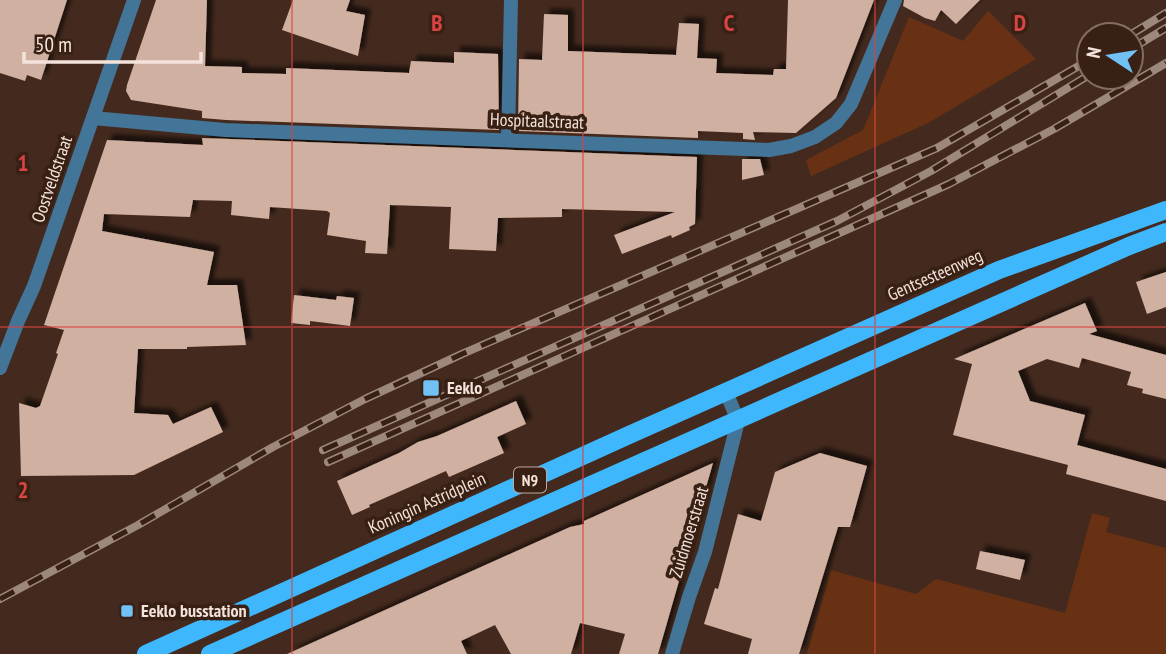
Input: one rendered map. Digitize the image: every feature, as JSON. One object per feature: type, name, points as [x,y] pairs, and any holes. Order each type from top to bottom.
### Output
[{"type":"main road","name":"Gentsesteenweg","points":[[726,391],[999,270],[1166,210]]},
{"type":"main road","name":"N9","points":[[210,654],[1129,246],[1166,232]]},
{"type":"main road","name":"Koningin Astridplein","points":[[146,654],[726,391]]},
{"type":"street","name":"Oostveldstraat","points":[[0,368],[34,286],[134,0]]},
{"type":"street","points":[[508,139],[511,0]]},
{"type":"street","name":"Hospitaalstraat","points":[[93,118],[225,130],[769,150],[791,146],[815,137],[836,123],[851,104],[895,0]]},
{"type":"street","points":[[726,391],[738,421]]},
{"type":"street","name":"Zuidmoerstraat","points":[[672,654],[688,597],[705,552],[738,421]]},
{"type":"shaded area","points":[[988,11],[1036,59],[928,123],[811,176],[806,160],[863,130],[909,17],[963,41]]},
{"type":"shaded area","points":[[1092,513],[1110,518],[1106,532],[1166,548],[1166,654],[807,654],[831,570],[916,594],[936,579],[1065,613]]},
{"type":"building","points":[[0,0],[67,0],[41,80],[27,75],[25,81],[0,73]]},
{"type":"building","points":[[156,0],[207,0],[205,66],[242,67],[242,73],[286,74],[286,68],[409,73],[411,61],[454,63],[454,52],[498,54],[499,130],[226,120],[202,118],[202,111],[131,100],[126,91],[127,85]]},
{"type":"building","points":[[293,0],[350,0],[346,11],[365,15],[358,56],[282,30]]},
{"type":"building","points":[[788,0],[874,0],[836,98],[796,133],[753,132],[755,140],[743,139],[743,133],[698,131],[698,138],[518,131],[519,59],[542,60],[544,14],[568,15],[568,51],[676,55],[679,23],[699,24],[697,58],[717,59],[716,73],[773,75],[774,69],[786,69]]},
{"type":"building","points":[[904,0],[980,0],[956,24],[941,10],[935,21],[925,18],[903,6]]},
{"type":"building","points":[[202,138],[697,157],[695,224],[689,227],[690,230],[672,238],[671,235],[622,254],[614,235],[675,212],[562,209],[562,217],[498,218],[496,251],[449,249],[451,207],[390,205],[387,254],[365,253],[366,241],[327,235],[330,213],[327,211],[270,207],[269,219],[231,215],[232,201],[193,200],[190,217],[104,214],[102,231],[214,252],[207,285],[237,285],[246,345],[138,349],[134,413],[168,415],[173,424],[211,407],[223,432],[134,475],[21,476],[19,403],[36,408],[40,406],[58,354],[56,353],[64,330],[44,325],[107,140],[203,145]]},
{"type":"building","points":[[742,159],[760,159],[764,175],[742,180]]},
{"type":"building","points":[[1166,272],[1166,307],[1147,314],[1136,282]]},
{"type":"building","points":[[294,295],[336,300],[337,296],[354,298],[350,326],[310,321],[310,325],[291,323]]},
{"type":"building","points":[[1085,303],[1097,331],[1089,334],[1166,355],[1166,399],[1142,393],[1143,389],[1127,385],[1131,372],[1082,358],[1079,368],[1047,359],[1018,371],[1030,401],[1085,415],[1077,445],[1166,469],[1166,501],[1066,474],[1068,465],[953,435],[972,364],[954,359]]},
{"type":"building","points":[[516,401],[526,424],[497,437],[504,453],[449,477],[446,471],[352,515],[337,481],[418,442]]},
{"type":"building","points":[[820,453],[867,466],[850,527],[838,527],[799,654],[748,654],[752,639],[704,624],[715,588],[718,589],[738,514],[761,521],[775,472]]},
{"type":"building","points":[[713,463],[658,654],[619,654],[625,634],[580,623],[571,654],[511,654],[495,625],[461,641],[467,654],[287,654],[570,527],[584,524],[584,521]]},
{"type":"building","points":[[980,551],[1025,560],[1020,580],[976,569]]},
{"type":"railway","points":[[1145,26],[1166,13]]},
{"type":"railway","points":[[1145,41],[1166,28]]},
{"type":"railway","points":[[328,462],[949,184],[1054,129],[1166,63]]},
{"type":"railway","points":[[0,599],[138,525],[273,447],[365,399],[462,354],[937,148],[1075,68]]},
{"type":"railway","points":[[323,450],[837,221],[931,171],[1075,84]]},
{"type":"place","name":"Eeklo","points":[[431,388]]},
{"type":"place","name":"Eeklo busstation","points":[[127,611]]}]
